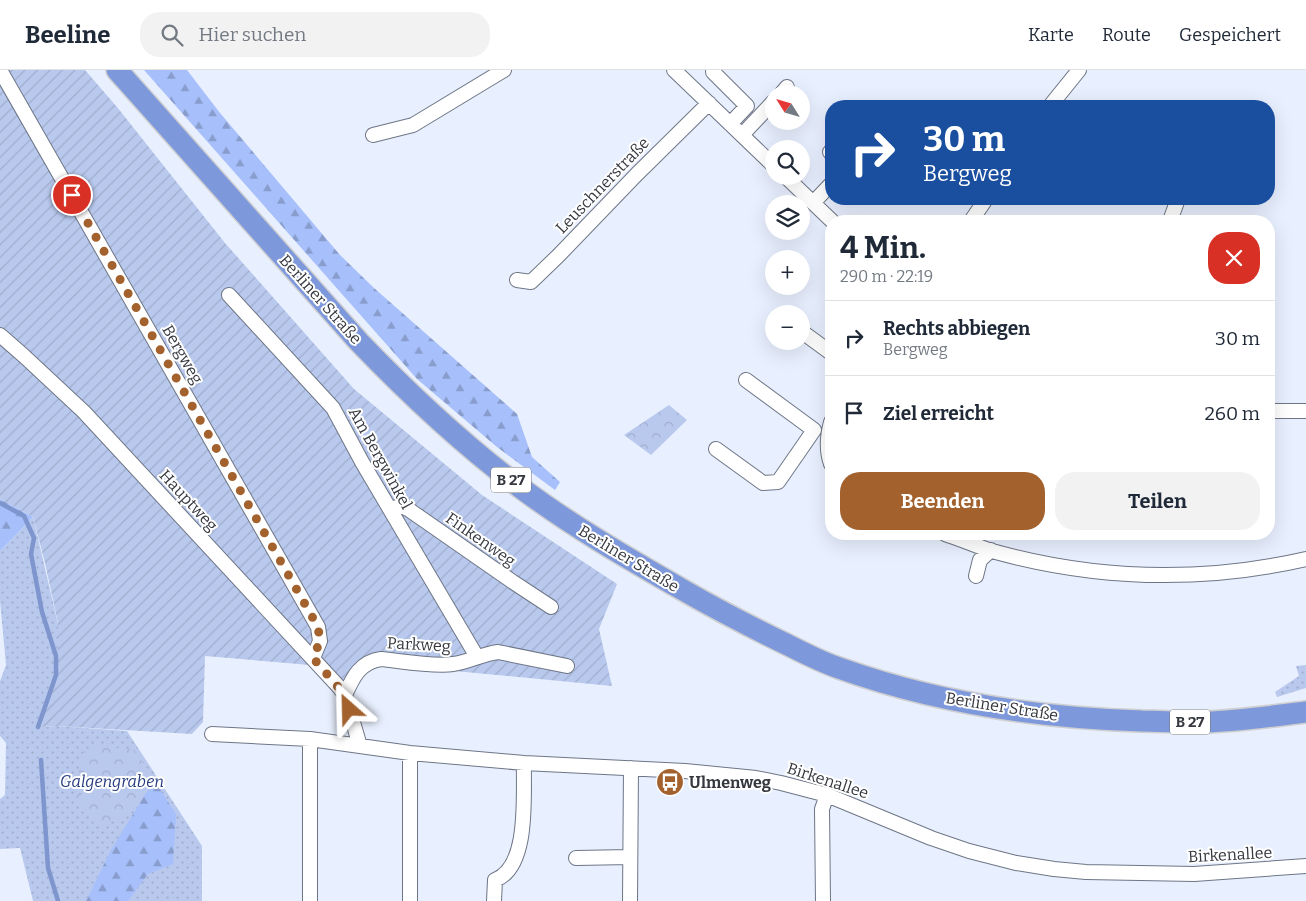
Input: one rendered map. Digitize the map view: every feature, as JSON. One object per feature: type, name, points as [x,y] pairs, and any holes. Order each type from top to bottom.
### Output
[{"type":"highway","name":"Berliner Straße","points":[[117,70],[359,342],[438,420],[522,488],[566,519],[705,603],[767,635],[837,667],[915,692],[972,704],[1024,713],[1118,720],[1204,722],[1306,712]]},
{"type":"highway","points":[[1271,716],[1306,696]]},
{"type":"highway","points":[[1271,716],[1306,726]]},
{"type":"street","name":"Bergweg","points":[[0,70],[318,627],[320,641],[313,658]]},
{"type":"street","points":[[373,135],[413,125],[504,70]]},
{"type":"street","points":[[674,70],[765,157]]},
{"type":"street","points":[[1055,100],[1079,70]]},
{"type":"street","points":[[713,72],[747,106],[730,124]]},
{"type":"street","name":"Leuschnerstraße","points":[[517,280],[531,282],[630,180],[709,103]]},
{"type":"street","points":[[742,135],[765,111]]},
{"type":"street","points":[[794,185],[826,215]]},
{"type":"street","points":[[813,203],[825,190]]},
{"type":"street","name":"Am Bergwinkel","points":[[229,295],[334,408],[390,509],[477,657]]},
{"type":"street","name":"Hauptweg","points":[[0,336],[84,412],[313,658],[345,695]]},
{"type":"street","points":[[810,337],[825,348]]},
{"type":"street","points":[[716,450],[762,483],[778,482],[814,430],[746,380]]},
{"type":"street","points":[[1275,411],[1306,411]]},
{"type":"street","points":[[811,435],[825,440]]},
{"type":"street","name":"Finkenweg","points":[[390,509],[401,506],[408,509],[551,607]]},
{"type":"street","points":[[962,540],[991,550],[1068,568],[1130,575],[1199,575],[1234,572],[1306,559]]},
{"type":"street","points":[[976,576],[980,560],[991,550]]},
{"type":"street","name":"Parkweg","points":[[345,695],[352,679],[371,660],[381,659],[449,665],[498,652],[567,666]]},
{"type":"street","points":[[345,695],[360,746]]},
{"type":"street","name":"Birkenallee","points":[[212,734],[310,739],[410,753],[524,763],[685,771],[756,778],[827,795],[931,838],[968,851],[1016,863],[1054,869],[1086,872],[1194,874],[1306,866]]},
{"type":"street","points":[[310,739],[310,901]]},
{"type":"street","points":[[410,753],[410,901]]},
{"type":"street","points":[[494,901],[495,880],[504,877],[513,865],[519,847],[522,830],[524,763]]},
{"type":"street","points":[[630,901],[631,768]]},
{"type":"street","points":[[823,901],[822,809],[827,795]]},
{"type":"street","points":[[576,858],[630,858]]},
{"type":"green space","points":[[0,70],[85,70],[117,107],[225,243],[354,389],[482,495],[617,584],[599,629],[612,686],[371,663],[339,696],[310,665],[205,656],[203,722],[192,734],[57,726],[41,727],[43,714],[58,675],[58,623],[33,517],[0,499]]},
{"type":"green space","points":[[144,70],[187,70],[220,113],[340,255],[374,288],[517,414],[532,457],[560,482],[555,490],[497,447],[417,379]]},
{"type":"green space","points":[[669,405],[687,420],[651,455],[624,435]]},
{"type":"green space","points":[[0,499],[33,517],[0,551]]},
{"type":"green space","points":[[33,517],[58,624],[58,675],[43,714],[41,727],[57,726],[127,731],[202,846],[202,901],[33,901],[20,848],[0,849],[0,799],[5,795],[6,743],[0,736],[0,681],[6,665],[0,601],[0,551]]},
{"type":"green space","points":[[1306,665],[1306,688],[1277,697],[1275,692],[1299,676],[1296,666]]},
{"type":"green space","name":"Galgengraben","points":[[95,745],[134,750],[154,778],[137,804],[125,815],[117,820],[96,825],[77,803],[77,780],[83,753]]},
{"type":"green space","points":[[154,780],[176,814],[173,864],[148,874],[128,901],[86,901],[111,850]]},
{"type":"green space","points":[[82,789],[91,789],[101,793],[99,802],[83,804]]},
{"type":"waterway","name":"Galgengraben","points":[[0,503],[24,516],[34,538],[31,554],[42,612],[56,656],[56,675],[38,727]]},
{"type":"waterway","name":"Galgengraben","points":[[41,760],[48,868],[58,901]]},
{"type":"place","name":"Ulmenweg","points":[[670,782]]},
{"type":"route","points":[[72,195],[318,627],[320,641],[313,658],[345,695],[349,709]]}]
